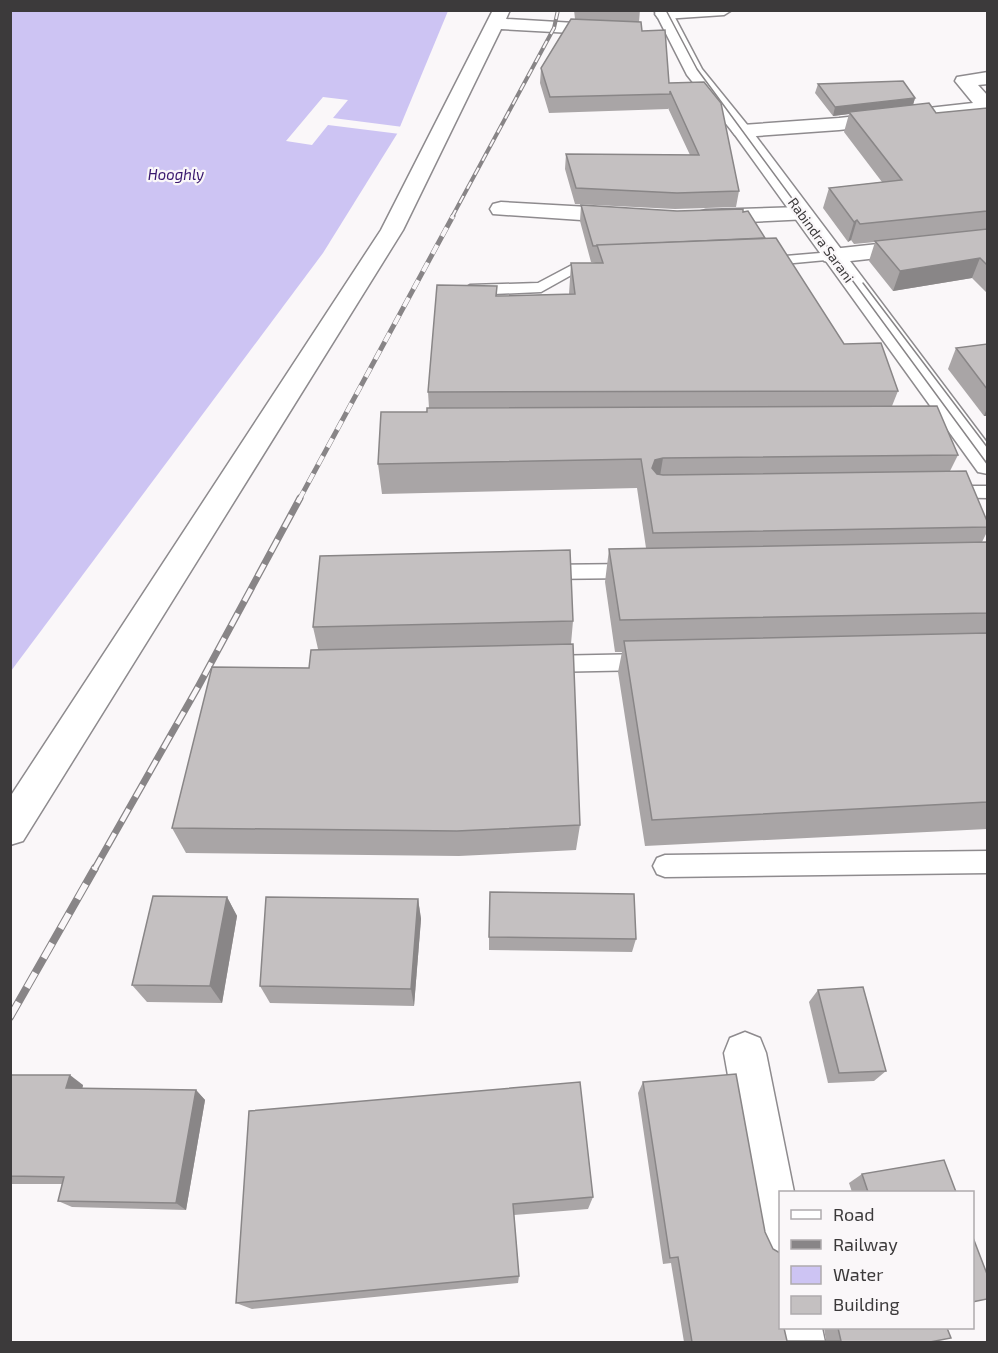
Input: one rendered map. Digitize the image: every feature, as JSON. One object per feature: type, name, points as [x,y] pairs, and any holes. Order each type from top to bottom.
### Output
[{"type":"street","points":[[649,31],[666,18],[724,10]]},
{"type":"street","points":[[10,829],[392,230],[499,17],[625,30]]},
{"type":"street","name":"Rabindra Sarani","points":[[666,18],[694,71],[742,131],[987,465]]},
{"type":"street","points":[[742,131],[839,124],[987,107],[964,81],[987,78]]},
{"type":"street","points":[[501,209],[651,217]]},
{"type":"street","points":[[686,218],[801,214]]},
{"type":"street","points":[[832,256],[984,242]]},
{"type":"street","points":[[745,1053],[779,1233]]},
{"type":"lane","points":[[741,264],[832,256]]},
{"type":"lane","points":[[451,291],[541,287],[572,269],[617,268]]},
{"type":"lane","points":[[935,429],[959,429]]},
{"type":"lane","points":[[929,493],[987,492]]},
{"type":"lane","points":[[527,573],[657,570]]},
{"type":"lane","points":[[525,664],[667,661]]},
{"type":"lane","points":[[665,866],[987,862]]},
{"type":"water","name":"Hooghly","points":[[11,11],[448,11],[397,134],[323,253],[11,671]]},
{"type":"pier","points":[[323,97],[348,100],[333,118],[403,127],[400,134],[328,125],[312,145],[286,141]]},
{"type":"building","points":[[571,19],[641,22],[642,31],[665,30],[669,83],[704,82],[721,103],[739,191],[677,193],[576,188],[566,154],[699,155],[670,91],[670,94],[550,97],[541,68]]},
{"type":"building","points":[[903,81],[915,98],[835,107],[818,84]]},
{"type":"building","points":[[929,103],[936,113],[987,108],[987,211],[860,224],[857,220],[854,222],[829,188],[902,180],[849,112]]},
{"type":"building","points":[[581,205],[677,211],[743,209],[743,212],[748,211],[765,238],[593,246]]},
{"type":"building","points":[[987,229],[987,265],[980,258],[900,271],[875,241]]},
{"type":"building","points":[[776,238],[844,344],[881,343],[898,391],[428,392],[437,285],[497,286],[496,296],[575,294],[571,263],[603,263],[597,245]]},
{"type":"building","points":[[987,344],[987,389],[956,348]]},
{"type":"building","points":[[937,406],[958,455],[663,458],[655,460],[652,468],[657,474],[663,475],[966,471],[987,521],[987,527],[653,533],[641,459],[378,464],[381,412],[427,412],[427,408]]},
{"type":"building","points":[[987,542],[987,613],[620,620],[609,549]]},
{"type":"building","points":[[570,550],[573,621],[313,627],[320,556]]},
{"type":"building","points":[[987,633],[987,802],[652,820],[624,641]]},
{"type":"building","points":[[573,644],[580,825],[457,831],[172,828],[212,667],[309,668],[311,650]]},
{"type":"building","points":[[490,892],[634,894],[636,939],[489,937]]},
{"type":"building","points":[[153,896],[227,897],[210,986],[132,985]]},
{"type":"building","points":[[266,897],[418,899],[411,989],[260,986]]},
{"type":"building","points":[[863,987],[886,1071],[839,1073],[818,990]]},
{"type":"building","points":[[736,1074],[765,1232],[773,1249],[779,1252],[779,1329],[784,1329],[787,1341],[841,1341],[838,1329],[947,1329],[951,1338],[930,1342],[692,1342],[678,1257],[670,1258],[643,1082]]},
{"type":"building","points":[[10,1075],[70,1075],[66,1088],[196,1090],[176,1203],[58,1201],[64,1177],[10,1176]]},
{"type":"building","points":[[580,1082],[593,1197],[513,1204],[519,1276],[236,1303],[249,1111]]},
{"type":"building","points":[[944,1160],[956,1191],[868,1191],[862,1174]]},
{"type":"building","points":[[974,1240],[987,1274],[987,1299],[974,1302]]},
{"type":"tram line","points":[[666,10],[697,69],[988,465]]},
{"type":"tram line","points":[[863,283],[988,448]]},
{"type":"railway","points":[[452,217],[554,28],[558,10]]},
{"type":"railway","points":[[299,500],[453,216]]},
{"type":"railway","points":[[94,870],[198,687],[300,498]]},
{"type":"railway","points":[[10,1017],[95,868]]}]
